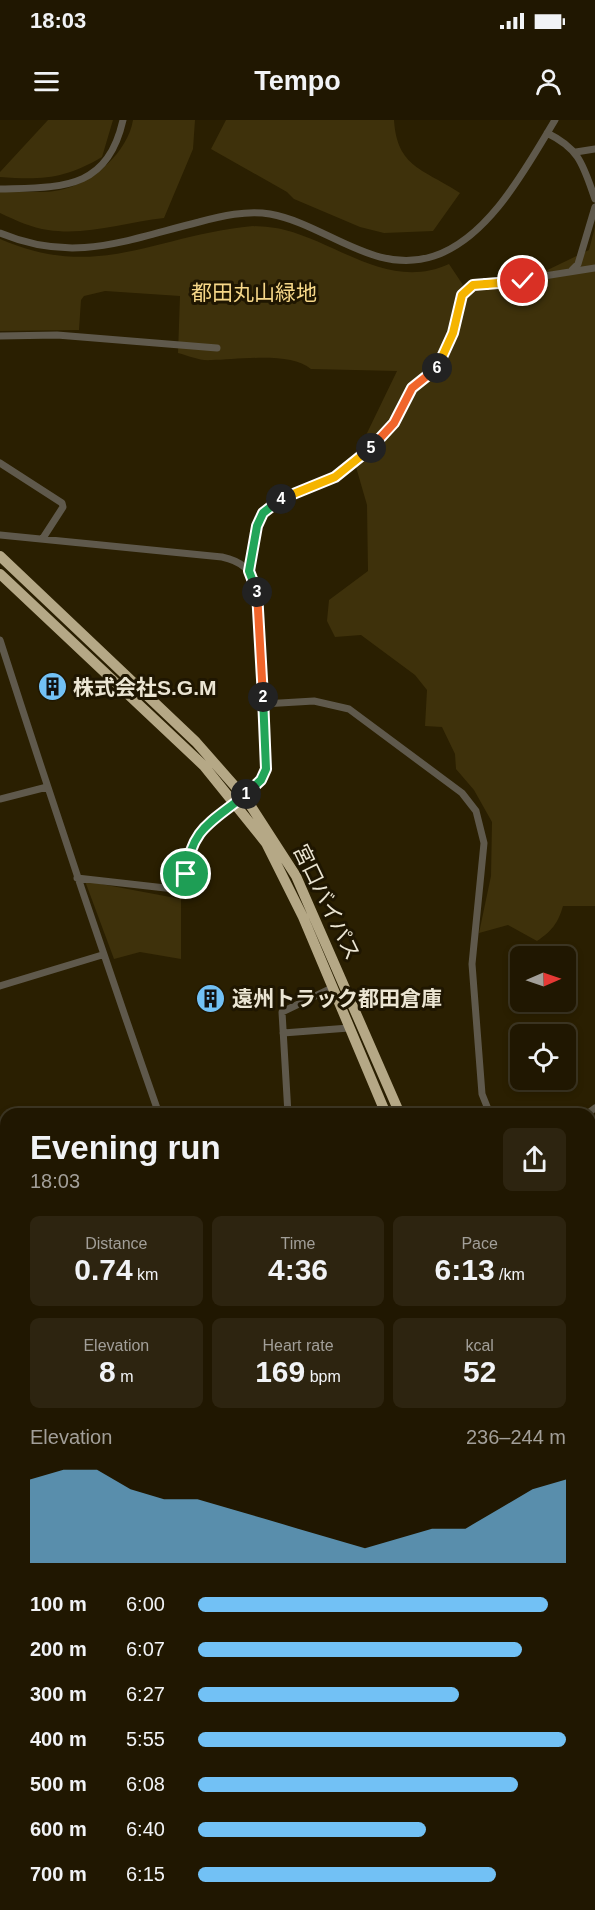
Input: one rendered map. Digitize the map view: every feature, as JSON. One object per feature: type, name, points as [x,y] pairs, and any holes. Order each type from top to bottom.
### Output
[{"type":"highway","name":"宮口バイパス","points":[[0,556],[196,742],[296,876],[397,1108]]},
{"type":"highway","name":"宮口バイパス","points":[[0,574],[240,800],[271,853],[300,910],[383,1108]]},
{"type":"street","points":[[0,189],[59,187],[89,176],[118,144],[123,120]]},
{"type":"street","points":[[0,233],[31,245],[87,249],[220,216],[270,214],[371,255],[402,260],[419,259],[455,247],[480,229],[555,120]]},
{"type":"street","points":[[548,132],[576,152],[595,199]]},
{"type":"street","points":[[576,152],[595,149]]},
{"type":"street","points":[[569,272],[578,264],[595,207]]},
{"type":"street","points":[[249,571],[257,526],[263,513],[282,498],[335,477],[367,453],[389,429],[412,388],[431,375],[438,366],[453,333],[462,295],[469,288],[473,285],[543,278],[595,268]]},
{"type":"street","points":[[0,336],[57,335],[217,348]]},
{"type":"street","points":[[0,463],[62,502],[63,507],[43,538]]},
{"type":"street","points":[[0,535],[222,557],[237,561],[249,571],[257,589],[266,769],[261,780],[240,800],[207,823],[196,838],[189,853],[183,890],[77,878]]},
{"type":"street","points":[[0,640],[102,955],[134,1035],[157,1108]]},
{"type":"street","points":[[263,704],[314,701],[349,709],[462,793],[476,811],[484,843],[472,964],[482,1094],[488,1108]]},
{"type":"street","points":[[0,799],[47,787]]},
{"type":"street","points":[[0,986],[102,955]]},
{"type":"street","points":[[288,1108],[283,1033],[284,1010],[332,988]]},
{"type":"street","points":[[283,1033],[349,1028]]},
{"type":"green space","points":[[48,120],[113,120],[102,157],[65,174],[41,178],[0,177],[0,172]]},
{"type":"green space","points":[[133,120],[195,120],[193,149],[164,218],[92,230],[63,231],[36,227],[0,213],[0,191],[60,190],[72,187],[96,174],[107,165],[124,144]]},
{"type":"green space","points":[[226,120],[394,120],[396,136],[407,158],[424,172],[460,193],[433,231],[384,233],[360,227],[294,199],[287,192],[211,149]]},
{"type":"green space","name":"都田丸山緑地","points":[[253,226],[285,230],[386,269],[406,272],[427,271],[449,264],[463,285],[456,295],[443,350],[433,366],[441,366],[455,341],[459,305],[471,287],[535,276],[589,250],[595,227],[595,906],[563,906],[554,926],[537,941],[508,925],[479,933],[491,876],[492,822],[474,790],[456,769],[455,754],[442,727],[425,726],[427,690],[415,675],[361,635],[335,637],[327,621],[329,600],[368,571],[367,505],[354,460],[397,371],[311,369],[302,363],[277,358],[207,360],[178,353],[180,296],[105,291],[84,296],[81,300],[79,330],[0,331],[0,239],[35,251],[68,256],[98,256]]},
{"type":"green space","points":[[85,881],[181,899],[181,959],[140,952],[114,959]]},
{"type":"place","name":"株式会社S.G.M","points":[[52,687]]},
{"type":"place","name":"遠州トラック都田倉庫","points":[[211,998]]},
{"type":"route","points":[[186,874],[189,853],[201,829],[253,788],[261,780],[266,769],[257,589],[249,571],[254,556],[259,518],[282,498],[311,489],[346,470],[367,453],[389,429],[412,388],[431,375],[438,366],[453,333],[462,295],[469,288],[473,285],[523,281]]}]
